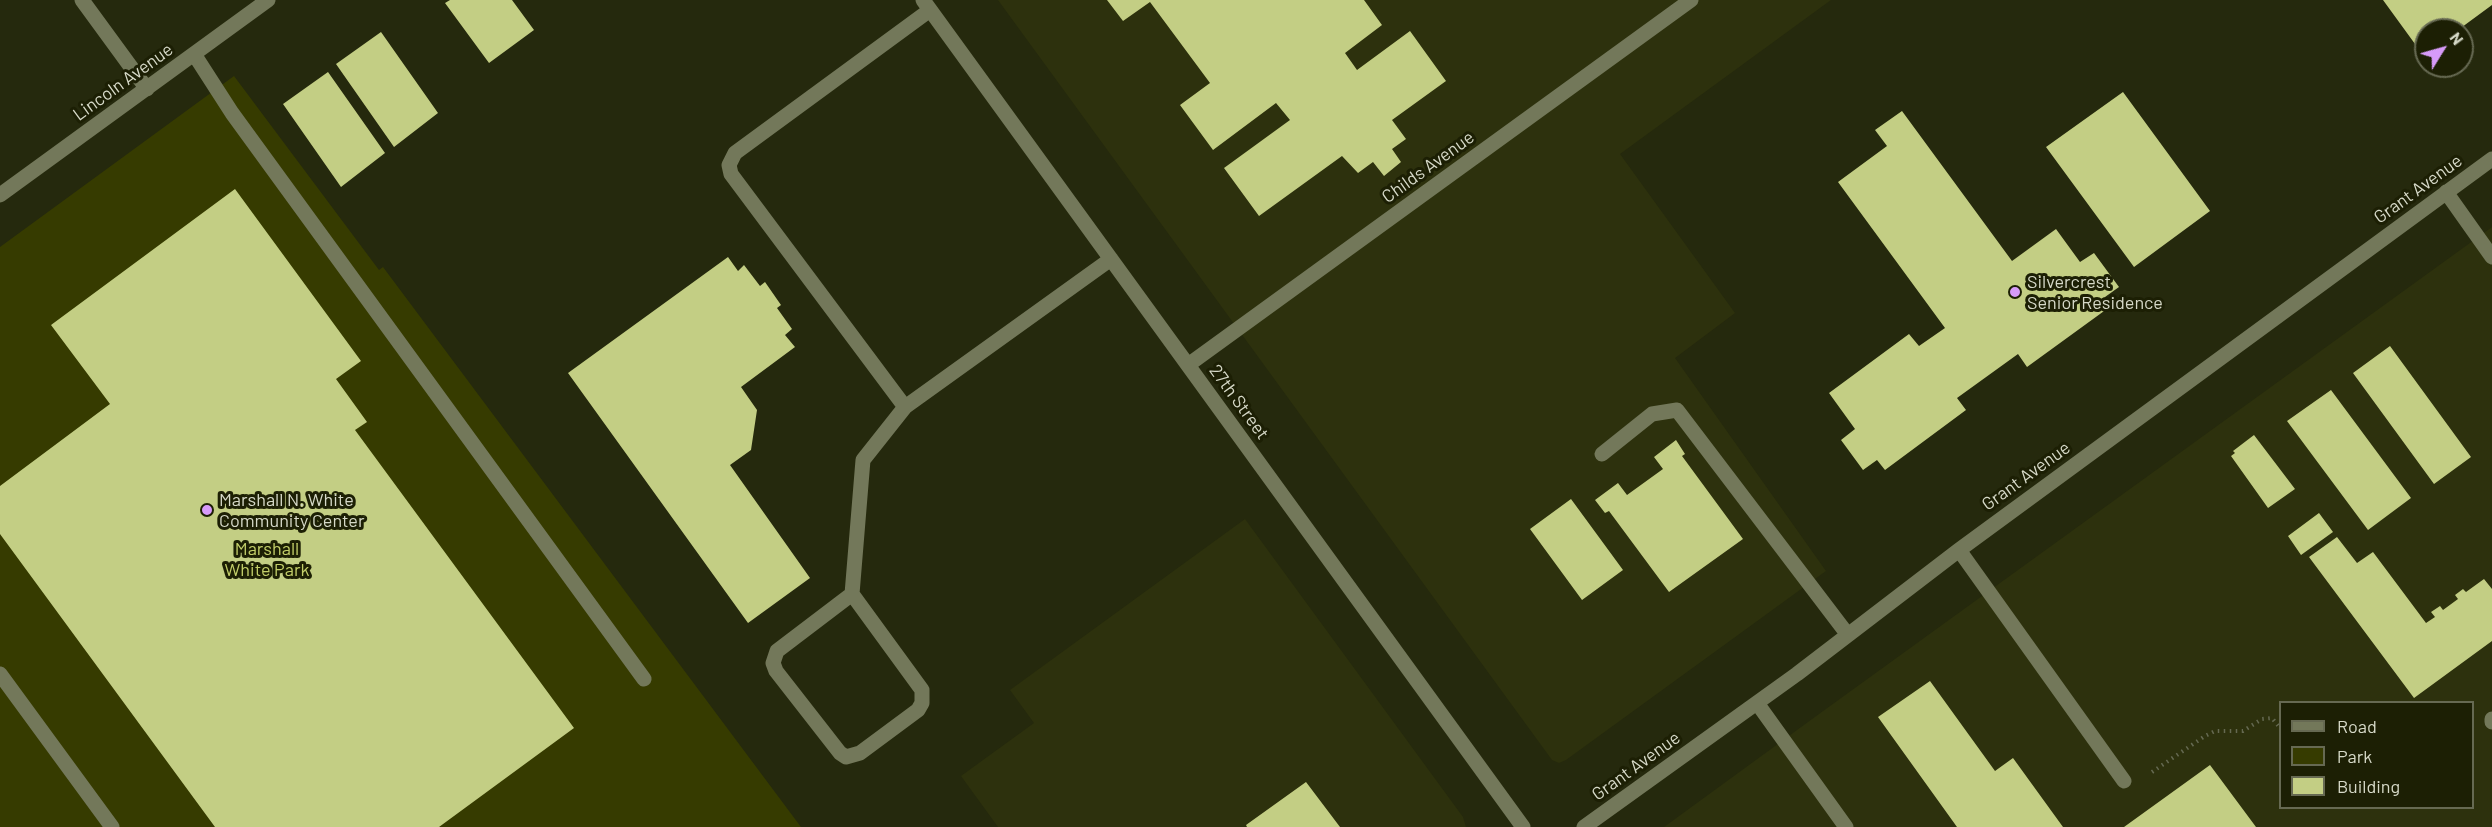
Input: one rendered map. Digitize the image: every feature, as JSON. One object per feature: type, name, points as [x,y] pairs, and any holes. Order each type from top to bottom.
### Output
[{"type":"street","points":[[82,0],[147,88]]},
{"type":"street","name":"Lincoln Avenue","points":[[0,195],[268,0]]},
{"type":"street","name":"Childs Avenue","points":[[1188,365],[1691,0]]},
{"type":"street","points":[[905,407],[731,174],[729,165],[735,153],[926,5]]},
{"type":"street","name":"27th Street","points":[[926,5],[1523,827]]},
{"type":"street","points":[[194,54],[232,113],[644,679]]},
{"type":"street","name":"Grant Avenue","points":[[1584,827],[1757,703],[1959,550],[2492,159]]},
{"type":"street","points":[[2446,192],[2492,257]]},
{"type":"street","points":[[852,594],[777,651],[773,663],[776,671],[840,753],[846,757],[860,753],[918,710],[923,696],[922,690],[852,594],[863,460],[905,407],[1111,259]]},
{"type":"street","points":[[1602,454],[1652,414],[1677,410],[1848,635]]},
{"type":"street","points":[[1959,550],[2124,781]]},
{"type":"street","points":[[0,674],[112,827]]},
{"type":"street","points":[[1757,703],[1846,827]]},
{"type":"path","points":[[2124,781],[2129,788],[2215,731],[2242,731],[2262,719],[2272,718],[2279,727]]},
{"type":"shaded area","points":[[998,0],[1831,0],[1620,154],[1735,313],[1675,358],[1826,571],[1566,760],[1559,763],[1552,760]]},
{"type":"shaded area","points":[[2492,227],[2492,827],[1664,827],[1819,714]]},
{"type":"shaded area","points":[[1245,519],[1463,817],[1466,827],[998,827],[961,776],[1034,723],[1010,690]]},
{"type":"green space","name":"Marshall White Park","points":[[234,76],[379,270],[383,267],[801,827],[0,827],[0,247]]},
{"type":"building","points":[[450,0],[512,0],[534,30],[489,63],[445,3]]},
{"type":"building","points":[[1107,0],[1364,0],[1382,25],[1345,53],[1357,70],[1410,31],[1446,81],[1392,120],[1406,139],[1392,149],[1401,162],[1384,176],[1373,162],[1358,173],[1342,156],[1259,216],[1224,168],[1290,120],[1276,103],[1213,150],[1180,105],[1210,83],[1150,2],[1123,21]]},
{"type":"building","points":[[2383,0],[2492,0],[2492,5],[2474,18],[2414,18],[2414,43]]},
{"type":"building","points":[[381,32],[438,113],[394,147],[336,64]]},
{"type":"building","points":[[328,72],[385,153],[341,187],[283,104]]},
{"type":"building","points":[[2123,92],[2210,211],[2134,267],[2046,147]]},
{"type":"building","name":"Silvercrest Senior Residence","points":[[1902,111],[2012,261],[2056,229],[2080,262],[2094,253],[2119,287],[2105,297],[2111,306],[2027,367],[2018,354],[1957,398],[1966,410],[1885,470],[1877,460],[1863,470],[1841,440],[1855,429],[1829,393],[1909,334],[1919,346],[1945,328],[1838,182],[1887,146],[1875,130]]},
{"type":"building","name":"Marshall N. White Community Center","points":[[235,189],[361,361],[336,379],[367,422],[355,430],[574,728],[439,827],[215,827],[0,534],[0,486],[110,404],[51,325]]},
{"type":"building","points":[[728,257],[738,271],[744,265],[760,286],[765,282],[781,305],[777,308],[792,329],[785,335],[795,347],[741,387],[757,410],[751,450],[730,465],[810,578],[748,623],[568,373]]},
{"type":"building","points":[[2390,346],[2471,457],[2434,484],[2353,373]]},
{"type":"building","points":[[2331,390],[2411,498],[2368,530],[2287,421]]},
{"type":"building","points":[[2254,435],[2295,489],[2268,508],[2231,456],[2235,453],[2233,451]]},
{"type":"building","points":[[1676,440],[1685,454],[1682,456],[1743,539],[1669,592],[1609,511],[1605,513],[1595,500],[1618,483],[1627,495],[1663,469],[1654,457]]},
{"type":"building","points":[[1571,499],[1623,570],[1582,600],[1530,529]]},
{"type":"building","points":[[2319,513],[2333,532],[2301,555],[2288,536]]},
{"type":"building","points":[[2337,537],[2357,563],[2373,552],[2426,623],[2435,617],[2431,612],[2440,606],[2443,610],[2458,599],[2455,595],[2463,589],[2466,592],[2484,579],[2492,589],[2492,641],[2414,698],[2309,557]]},
{"type":"building","points":[[1930,681],[1995,771],[2013,758],[2063,827],[1957,827],[1878,717]]},
{"type":"building","points":[[2210,765],[2256,827],[2124,827]]},
{"type":"building","points":[[1306,782],[1340,827],[1247,827],[1246,825]]},
{"type":"place","name":"Silvercrest Senior Residence","points":[[2015,292]]},
{"type":"place","name":"Marshall N. White Community Center","points":[[207,510]]}]
